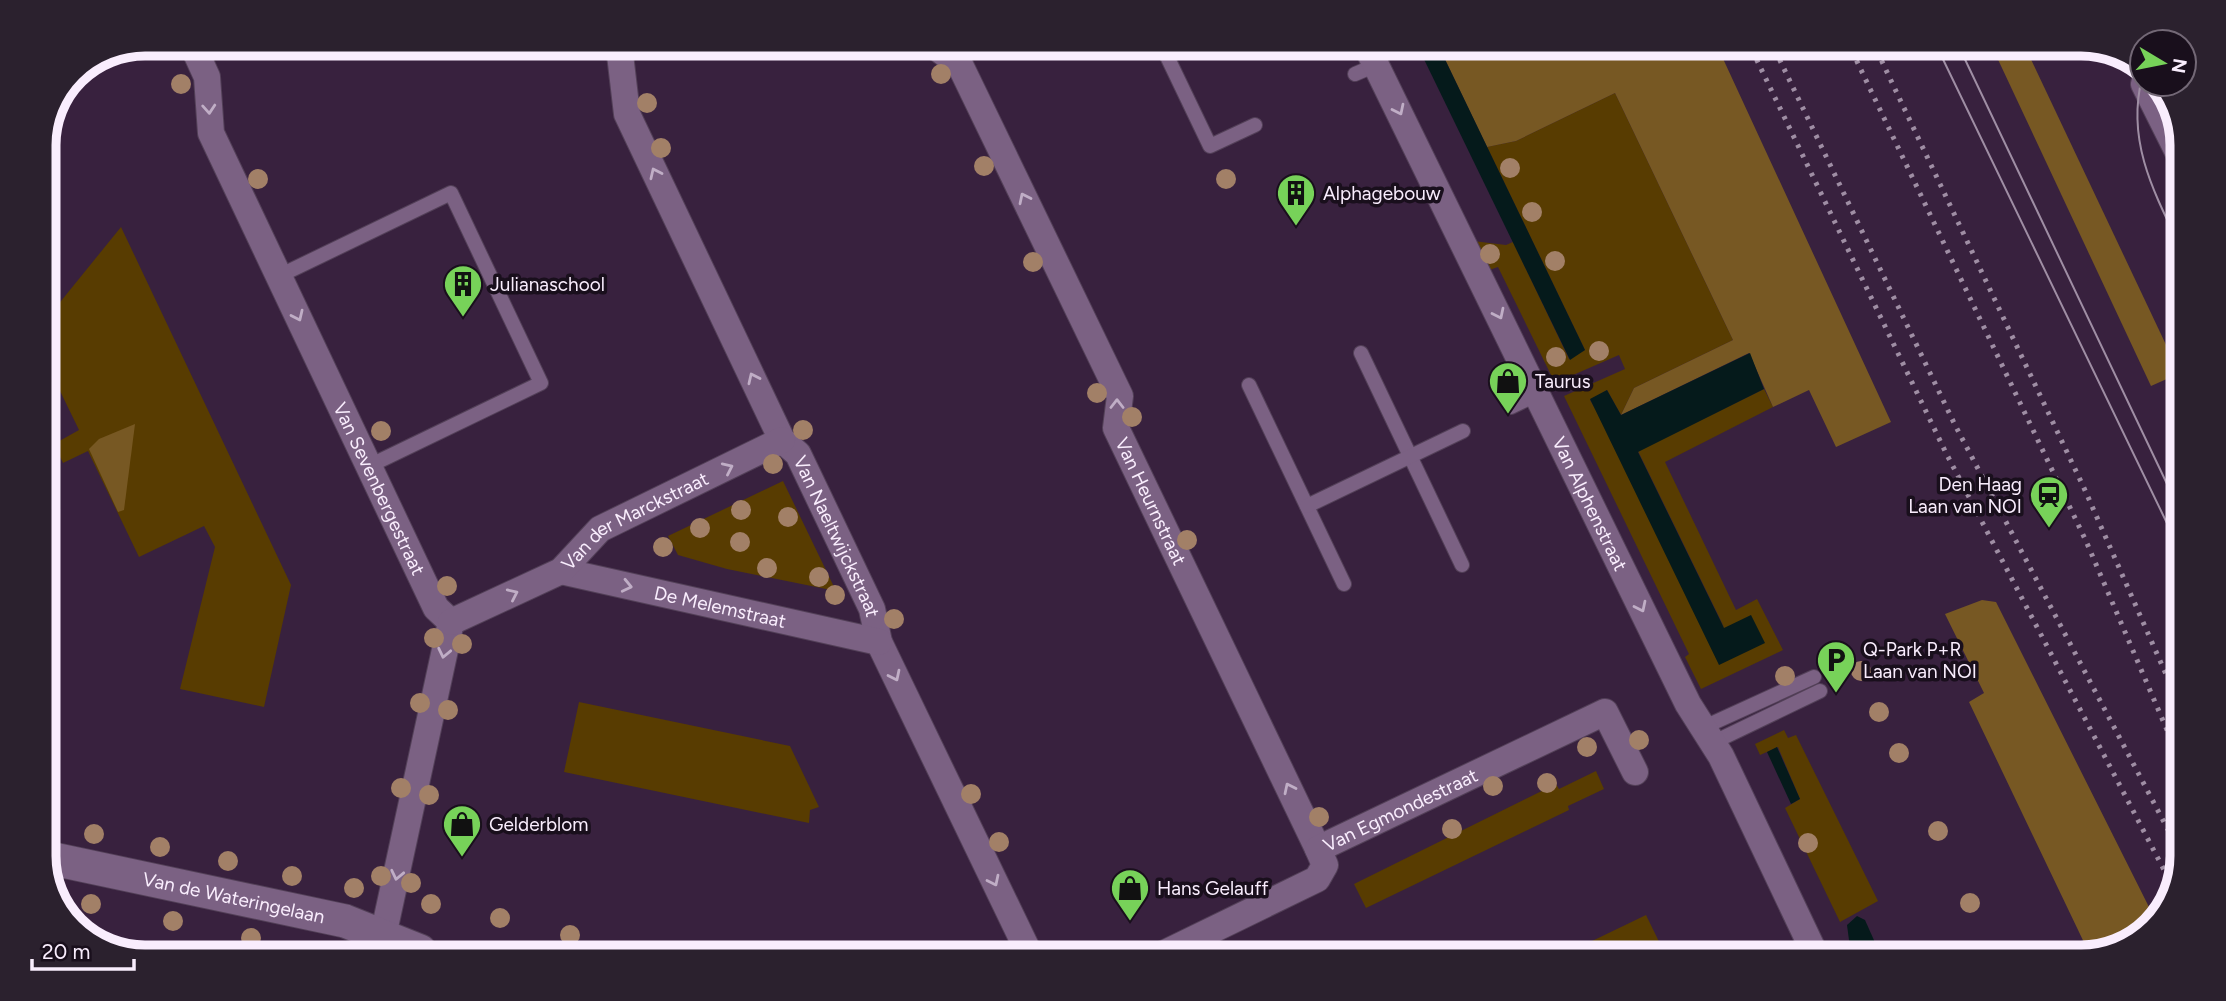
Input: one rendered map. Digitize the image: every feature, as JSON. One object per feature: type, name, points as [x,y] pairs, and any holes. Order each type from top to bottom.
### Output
[{"type":"street","name":"Van Sevenbergestraat","points":[[197,56],[207,77],[211,133],[436,608],[451,622]]},
{"type":"street","name":"Van Naeltwijckstraat","points":[[620,56],[627,114],[782,440],[798,454],[804,466],[872,609],[878,642],[1025,945]]},
{"type":"street","name":"Van Heurnstraat","points":[[948,56],[960,65],[1120,396],[1116,428],[1318,849]]},
{"type":"street","name":"Van Alphenstraat","points":[[1367,63],[1538,394],[1688,704],[1707,736],[1811,945]]},
{"type":"street","points":[[2151,98],[2169,134]]},
{"type":"street","name":"Van der Marckstraat","points":[[451,622],[561,571],[600,529],[782,440]]},
{"type":"street","name":"De Melemstraat","points":[[561,571],[878,642]]},
{"type":"street","points":[[381,944],[451,622]]},
{"type":"street","name":"Van Egmondestraat","points":[[1181,945],[1317,879],[1325,866],[1318,849],[1605,712],[1635,772]]},
{"type":"street","name":"Van de Wateringelaan","points":[[56,859],[345,921],[381,944]]},
{"type":"lane","points":[[1167,56],[1210,146],[1255,125]]},
{"type":"lane","points":[[279,276],[451,193],[541,383],[369,466]]},
{"type":"lane","points":[[1361,353],[1462,565]]},
{"type":"lane","points":[[1249,384],[1344,584]]},
{"type":"lane","points":[[1511,407],[1538,394]]},
{"type":"lane","points":[[1307,506],[1464,430]]},
{"type":"lane","points":[[1707,736],[1814,677]]},
{"type":"lane","points":[[1707,736],[1820,691]]},
{"type":"shaded area","points":[[1422,56],[1443,56],[1585,350],[1570,360]]},
{"type":"shaded area","points":[[1443,56],[1722,56],[1891,422],[1836,447],[1809,390],[1773,407],[1749,353],[1621,415],[1634,388],[1733,340],[1615,93],[1516,141],[1487,147]]},
{"type":"shaded area","points":[[1996,56],[2029,56],[2170,353],[2170,377],[2151,386]]},
{"type":"shaded area","points":[[1615,93],[1733,340],[1634,388],[1621,415],[1607,390],[1590,400],[1725,629],[1638,451],[1764,389],[1773,407],[1665,462],[1736,610],[1757,599],[1783,650],[1701,689],[1685,657],[1689,654],[1564,396],[1625,369],[1619,355],[1557,382],[1551,375],[1498,267],[1489,270],[1473,241],[1506,245],[1513,242],[1569,359],[1585,350],[1487,147],[1516,141]]},
{"type":"shaded area","points":[[121,227],[291,585],[264,707],[180,689],[215,547],[204,526],[139,557],[88,451],[63,463],[56,443],[79,430],[56,383],[56,307]]},
{"type":"shaded area","points":[[1750,353],[1764,389],[1638,452],[1724,628],[1751,615],[1765,643],[1719,665],[1590,399],[1607,390],[1621,415]]},
{"type":"shaded area","points":[[135,424],[124,510],[118,512],[89,449],[99,439]]},
{"type":"shaded area","points":[[783,481],[836,591],[727,569],[678,555],[668,536]]},
{"type":"shaded area","points":[[1982,600],[1996,602],[2151,911],[2140,923],[2120,936],[2085,945],[1969,702],[1984,693],[1945,614]]},
{"type":"shaded area","points":[[579,702],[790,746],[819,807],[810,810],[809,823],[564,772]]},
{"type":"shaded area","points":[[1784,730],[1788,738],[1796,735],[1878,901],[1840,922],[1785,808],[1800,799],[1778,747],[1760,755],[1755,744]]},
{"type":"shaded area","points":[[1777,747],[1800,799],[1791,804],[1767,752]]},
{"type":"shaded area","points":[[1596,771],[1604,789],[1568,806],[1569,810],[1366,908],[1354,884],[1556,784],[1559,789]]},
{"type":"shaded area","points":[[1646,915],[1661,945],[1584,945]]},
{"type":"shaded area","points":[[1857,916],[1865,920],[1876,945],[1852,945],[1847,925]]},
{"type":"tram line","points":[[1941,56],[2170,529]]},
{"type":"tram line","points":[[1963,56],[2170,490]]},
{"type":"tram line","points":[[2139,98],[2140,145],[2145,166],[2170,225]]},
{"type":"railway","points":[[1755,56],[1946,453],[2167,876]]},
{"type":"railway","points":[[1778,56],[1955,425],[2170,834]]},
{"type":"railway","points":[[1854,56],[2086,541],[2170,737]]},
{"type":"railway","points":[[1879,56],[2084,488],[2170,683]]},
{"type":"place","name":"Alphagebouw","points":[[1296,227]]},
{"type":"place","name":"Julianaschool","points":[[463,318]]},
{"type":"place","name":"Taurus","points":[[1508,415]]},
{"type":"place","name":"Den Haag Laan van NOI","points":[[2049,529]]},
{"type":"place","name":"Q-Park P+R Laan van NOI","points":[[1836,694]]},
{"type":"place","name":"Gelderblom","points":[[462,858]]},
{"type":"place","name":"Hans Gelauff","points":[[1130,922]]}]
